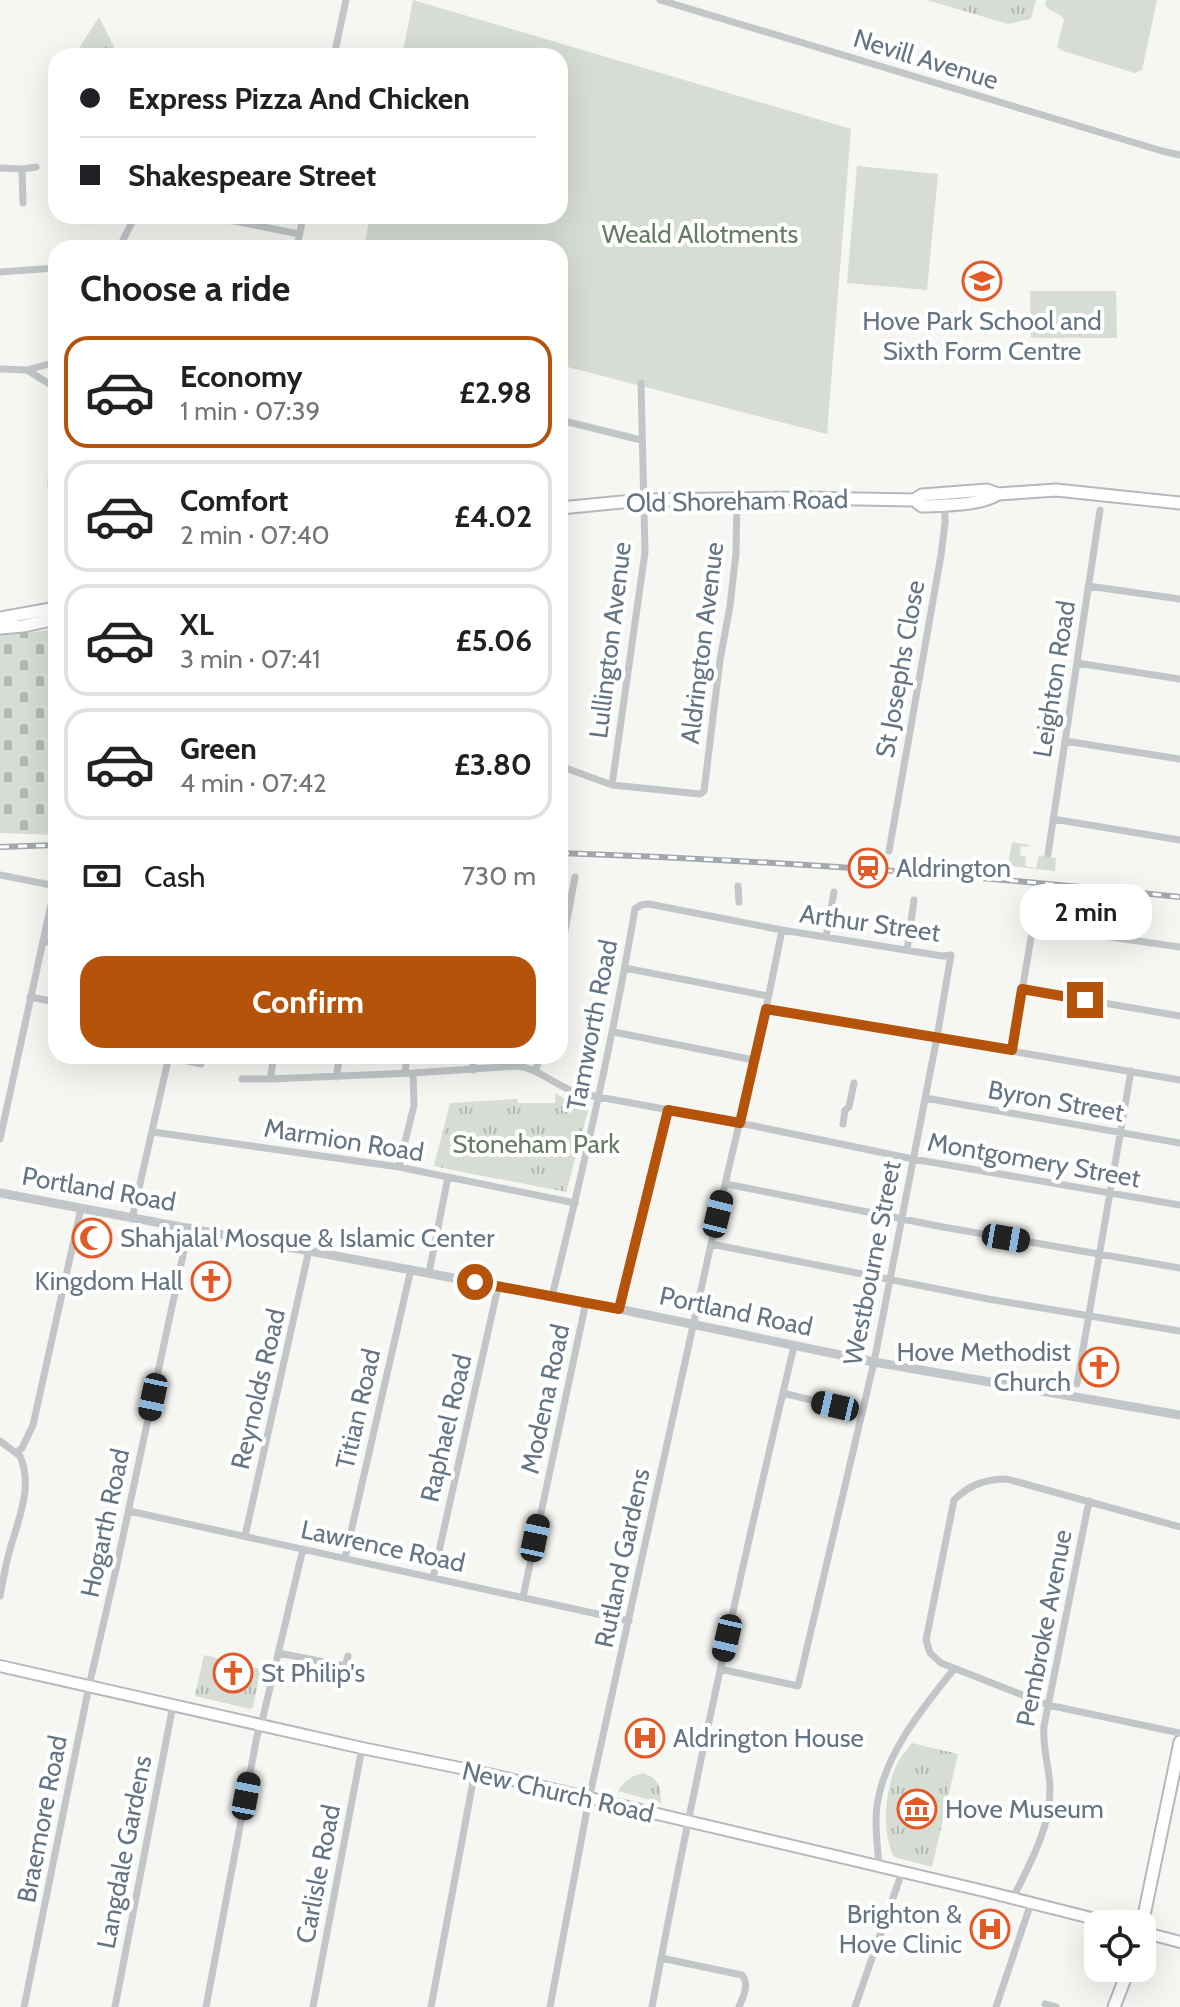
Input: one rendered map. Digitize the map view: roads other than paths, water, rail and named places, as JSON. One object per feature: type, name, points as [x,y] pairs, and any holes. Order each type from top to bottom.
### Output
[{"type":"main road","name":"Old Shoreham Road","points":[[568,507],[643,500],[737,499],[914,500],[922,506],[945,499],[988,501],[998,494],[1056,490],[1180,503]]},
{"type":"main road","points":[[0,618],[48,609]]},
{"type":"main road","points":[[0,628],[48,621]]},
{"type":"main road","name":"New Church Road","points":[[0,1666],[475,1771],[1084,1916]]},
{"type":"main road","points":[[1145,1910],[1180,1742]]},
{"type":"main road","points":[[1156,1936],[1180,1942]]},
{"type":"main road","points":[[1114,2007],[1124,1982]]},
{"type":"street","points":[[336,48],[346,0]]},
{"type":"street","name":"Nevill Avenue","points":[[660,0],[1180,155]]},
{"type":"street","points":[[0,168],[36,167]]},
{"type":"street","points":[[22,169],[23,203]]},
{"type":"street","points":[[249,224],[299,234]]},
{"type":"street","points":[[298,240],[301,224]]},
{"type":"street","points":[[0,272],[48,269]]},
{"type":"street","points":[[0,369],[27,370],[48,364]]},
{"type":"street","points":[[27,370],[48,383]]},
{"type":"street","name":"Lullington Avenue","points":[[612,785],[645,552],[641,383]]},
{"type":"street","points":[[568,422],[641,440]]},
{"type":"street","name":"Aldrington Avenue","points":[[612,785],[700,794],[704,791],[736,553],[737,499]]},
{"type":"street","name":"St Josephs Close","points":[[889,851],[941,555],[945,499]]},
{"type":"street","name":"Leighton Road","points":[[1048,854],[1100,510]]},
{"type":"street","points":[[1088,586],[1180,599]]},
{"type":"street","points":[[1077,663],[1180,679]]},
{"type":"street","points":[[1065,741],[1180,759]]},
{"type":"street","points":[[568,769],[612,785]]},
{"type":"street","points":[[1053,819],[1180,840]]},
{"type":"street","points":[[0,875],[48,884]]},
{"type":"street","points":[[568,917],[575,877]]},
{"type":"street","points":[[738,886],[739,902]]},
{"type":"street","points":[[826,937],[834,892]]},
{"type":"street","points":[[907,950],[914,900]]},
{"type":"street","name":"Arthur Street","points":[[641,905],[942,956],[951,955]]},
{"type":"street","name":"Tamworth Road","points":[[552,1296],[614,1032],[635,909],[641,905]]},
{"type":"street","points":[[735,921],[737,912]]},
{"type":"street","points":[[0,1139],[48,920]]},
{"type":"street","points":[[1012,1050],[1033,926],[1180,947]]},
{"type":"street","name":"Rutland Gardens","points":[[550,2007],[589,1799],[782,930]]},
{"type":"street","points":[[43,941],[48,942]]},
{"type":"street","name":"Westbourne Street","points":[[720,1669],[798,1686],[874,1362],[951,955]]},
{"type":"street","points":[[625,968],[768,996]]},
{"type":"street","points":[[1022,989],[1180,1016]]},
{"type":"street","points":[[30,997],[48,1000]]},
{"type":"street","points":[[766,1009],[1180,1080]]},
{"type":"street","points":[[614,1032],[754,1060]]},
{"type":"street","points":[[132,1219],[168,1064]]},
{"type":"street","points":[[270,1079],[273,1064]]},
{"type":"street","points":[[336,1077],[338,1064]]},
{"type":"street","points":[[399,1167],[414,1105],[408,1064]]},
{"type":"street","points":[[473,1064],[473,1070]]},
{"type":"street","points":[[242,1079],[336,1077],[518,1066],[535,1071],[538,1064]]},
{"type":"street","name":"Montgomery Street","points":[[535,1071],[563,1089],[600,1097],[913,1159],[1180,1205]]},
{"type":"street","points":[[1077,1384],[1131,1071]]},
{"type":"street","points":[[843,1124],[854,1083]]},
{"type":"street","name":"Byron Street","points":[[925,1098],[1180,1143]]},
{"type":"street","points":[[619,1309],[668,1110]]},
{"type":"street","name":"Marmion Road","points":[[153,1132],[399,1167],[575,1203]]},
{"type":"street","points":[[839,1145],[841,1133]]},
{"type":"street","points":[[429,1273],[448,1177]]},
{"type":"street","points":[[726,1184],[901,1219],[1180,1268]]},
{"type":"street","name":"Portland Road","points":[[0,1193],[586,1302],[874,1362],[1180,1415]]},
{"type":"street","points":[[17,1452],[33,1425],[81,1208]]},
{"type":"street","name":"Hogarth Road","points":[[89,1686],[189,1227]]},
{"type":"street","points":[[711,1244],[890,1280],[1180,1331]]},
{"type":"street","name":"Reynolds Road","points":[[245,1536],[309,1250]]},
{"type":"street","name":"Titian Road","points":[[345,1558],[411,1269]]},
{"type":"street","name":"Raphael Road","points":[[433,1578],[498,1287]]},
{"type":"street","name":"Modena Road","points":[[523,1597],[586,1302]]},
{"type":"street","points":[[652,2007],[687,1822],[794,1346]]},
{"type":"street","points":[[783,1393],[835,1406]]},
{"type":"street","points":[[0,1441],[17,1452],[23,1462],[25,1491],[0,1596]]},
{"type":"street","points":[[1180,1527],[1007,1479],[990,1479],[974,1485],[954,1500],[926,1640],[930,1653],[941,1663],[1048,1705],[1180,1733]]},
{"type":"street","name":"Pembroke Avenue","points":[[1013,1898],[1042,1837],[1048,1812],[1050,1788],[1043,1739],[1089,1501]]},
{"type":"street","name":"Lawrence Road","points":[[129,1511],[629,1621]]},
{"type":"street","points":[[206,2007],[260,1725],[303,1549]]},
{"type":"street","points":[[278,1653],[345,1666],[348,1656]]},
{"type":"street","points":[[879,1868],[877,1806],[886,1772],[905,1735],[954,1669]]},
{"type":"street","name":"Braemore Road","points":[[24,2007],[89,1686]]},
{"type":"street","name":"Langdale Gardens","points":[[115,2007],[173,1705]]},
{"type":"street","name":"Carlisle Road","points":[[313,2007],[362,1748]]},
{"type":"street","points":[[431,2007],[475,1771]]},
{"type":"street","points":[[855,2007],[902,1872]]},
{"type":"street","points":[[996,2007],[1031,1903]]},
{"type":"street","points":[[661,1958],[742,1975],[746,1978],[746,1984],[739,2007]]},
{"type":"street","points":[[1045,2004],[1056,2007]]},
{"type":"railway","points":[[0,847],[48,845]]},
{"type":"railway","points":[[568,853],[870,869],[1180,897]]},
{"type":"place","name":"Hove Park School and Sixth Form Centre","points":[[982,281]]},
{"type":"place","name":"Aldrington","points":[[868,868]]},
{"type":"place","name":"Shahjalal Mosque & Islamic Center","points":[[92,1238]]},
{"type":"place","name":"Kingdom Hall","points":[[211,1281]]},
{"type":"place","name":"Hove Methodist Church","points":[[1099,1367]]},
{"type":"place","name":"St Philip's","points":[[233,1673]]},
{"type":"place","name":"Aldrington House","points":[[645,1738]]},
{"type":"place","name":"Hove Museum","points":[[917,1809]]},
{"type":"place","name":"Brighton & Hove Clinic","points":[[990,1929]]},
{"type":"park label","name":"Weald Allotments","points":[[700,234]]},
{"type":"park label","name":"Stoneham Park","points":[[536,1144]]}]
